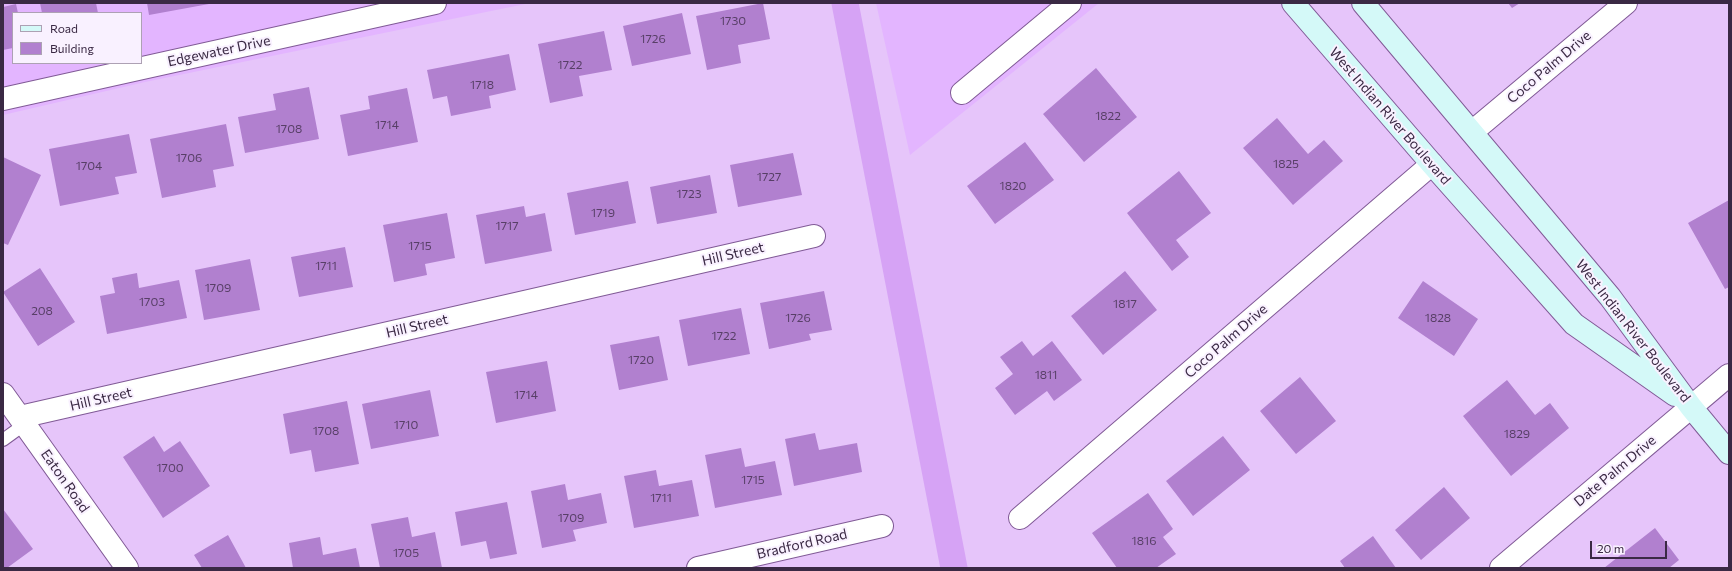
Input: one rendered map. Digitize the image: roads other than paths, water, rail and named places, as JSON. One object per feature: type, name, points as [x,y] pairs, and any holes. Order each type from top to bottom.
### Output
[{"type":"main road","name":"West Indian River Boulevard","points":[[1293,3],[1432,164],[1574,324],[1691,406]]},
{"type":"main road","name":"West Indian River Boulevard","points":[[1363,3],[1610,297],[1691,406]]},
{"type":"main road","points":[[1691,406],[1729,453]]},
{"type":"street","name":"Edgewater Drive","points":[[3,98],[435,3]]},
{"type":"street","points":[[962,93],[1070,3]]},
{"type":"street","name":"Coco Palm Drive","points":[[1472,132],[1626,3]]},
{"type":"street","name":"Coco Palm Drive","points":[[1020,518],[1432,164]]},
{"type":"street","name":"Hill Street","points":[[22,421],[814,236]]},
{"type":"street","name":"Date Palm Drive","points":[[1501,568],[1729,375]]},
{"type":"street","name":"Eaton Road","points":[[3,394],[127,568]]},
{"type":"street","name":"Bradford Road","points":[[698,568],[882,526]]},
{"type":"lane","points":[[3,440],[22,421]]},
{"type":"waterway","points":[[845,3],[954,568]]}]
